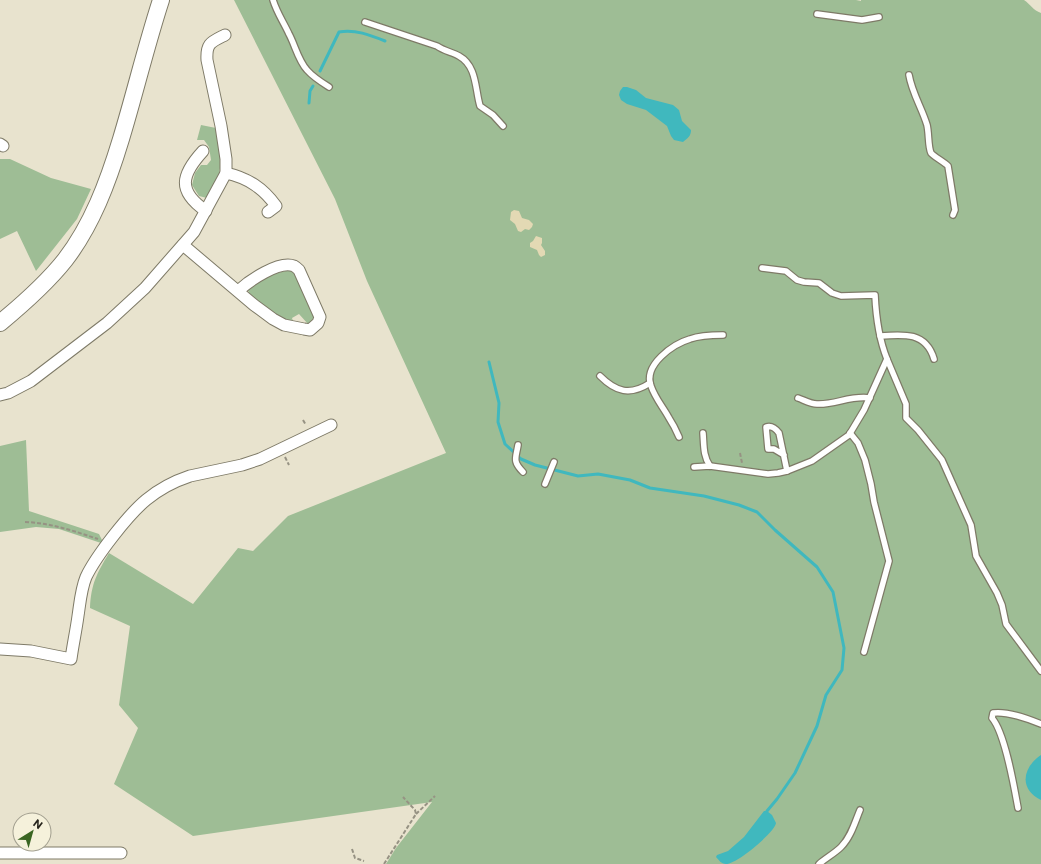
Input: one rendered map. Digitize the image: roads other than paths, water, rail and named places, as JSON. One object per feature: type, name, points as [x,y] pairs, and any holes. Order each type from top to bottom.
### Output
[{"type":"main road","points":[[0,323],[37,291],[66,259],[97,206],[111,171],[161,0]]},
{"type":"street","points":[[0,395],[8,393],[31,381],[107,323],[145,288],[194,232],[226,173],[226,160],[221,126],[206,51],[209,44],[225,35]]},
{"type":"street","points":[[203,151],[188,171],[185,187],[191,199],[206,211]]},
{"type":"street","points":[[226,173],[249,180],[260,187],[270,197],[276,206],[268,212]]},
{"type":"street","points":[[183,245],[238,292],[262,311],[284,325],[310,330],[318,323],[320,317],[316,306],[299,270],[294,266],[288,265],[269,270],[248,282],[238,292]]},
{"type":"street","points":[[0,648],[31,651],[72,663],[73,639],[86,577],[109,542],[128,518],[147,499],[182,479],[242,465],[260,459],[331,425]]},
{"type":"street","points":[[0,854],[121,853]]},
{"type":"lane","points":[[273,0],[279,17],[288,32],[306,70],[329,87]]},
{"type":"lane","points":[[817,14],[862,20],[878,17]]},
{"type":"lane","points":[[365,22],[437,46],[445,52],[460,57],[472,68],[480,106],[504,126]]},
{"type":"lane","points":[[909,75],[926,123],[929,134],[931,154],[948,166],[955,210],[953,215]]},
{"type":"lane","points":[[762,268],[786,271],[797,280],[819,283],[832,293],[841,296],[875,295],[876,319],[880,336],[887,359],[906,404],[906,418],[918,430],[942,460],[971,525],[976,556],[997,593],[1002,605],[1006,624],[1041,670]]},
{"type":"lane","points":[[679,437],[669,417],[658,402],[650,383],[652,369],[662,355],[689,339],[708,335],[723,335]]},
{"type":"lane","points":[[880,336],[899,335],[920,339],[931,350],[934,359]]},
{"type":"lane","points":[[694,467],[710,466],[768,474],[787,472],[823,455],[849,436],[870,398],[887,359]]},
{"type":"lane","points":[[600,376],[608,385],[622,391],[633,392],[650,383]]},
{"type":"lane","points":[[798,398],[816,404],[837,402],[850,398],[870,398]]},
{"type":"lane","points":[[784,455],[774,449],[768,449],[766,427],[772,426],[776,428],[779,433],[784,455],[787,472]]},
{"type":"lane","points":[[703,433],[704,452],[706,461],[710,466]]},
{"type":"lane","points":[[850,433],[858,443],[865,460],[889,561],[864,652]]},
{"type":"lane","points":[[518,448],[515,459],[517,467],[523,472]]},
{"type":"lane","points":[[545,484],[554,464]]},
{"type":"lane","points":[[1018,808],[1006,753],[997,723],[992,718],[993,713],[999,712],[1041,724]]},
{"type":"lane","points":[[819,864],[846,842],[860,810]]},
{"type":"water","points":[[623,87],[636,90],[646,98],[673,105],[679,110],[682,121],[691,130],[689,137],[683,142],[674,140],[667,126],[646,110],[627,104],[621,100],[619,95]]},
{"type":"water","points":[[1041,755],[1041,800],[1029,790],[1026,784],[1026,778],[1030,766]]},
{"type":"water","points":[[764,811],[767,811],[772,815],[776,823],[763,840],[731,863],[726,864],[720,862],[716,857],[717,855],[728,851],[744,837]]},
{"type":"waterway","points":[[320,71],[339,32],[357,32],[385,41]]},
{"type":"waterway","points":[[309,103],[310,91],[313,86]]},
{"type":"waterway","points":[[489,362],[499,403],[498,422],[505,444],[521,459],[535,465],[578,476],[598,474],[630,480],[650,488],[704,496],[739,505],[757,512],[817,567],[833,592],[844,648],[842,670],[826,695],[817,726],[795,773],[767,811]]}]
